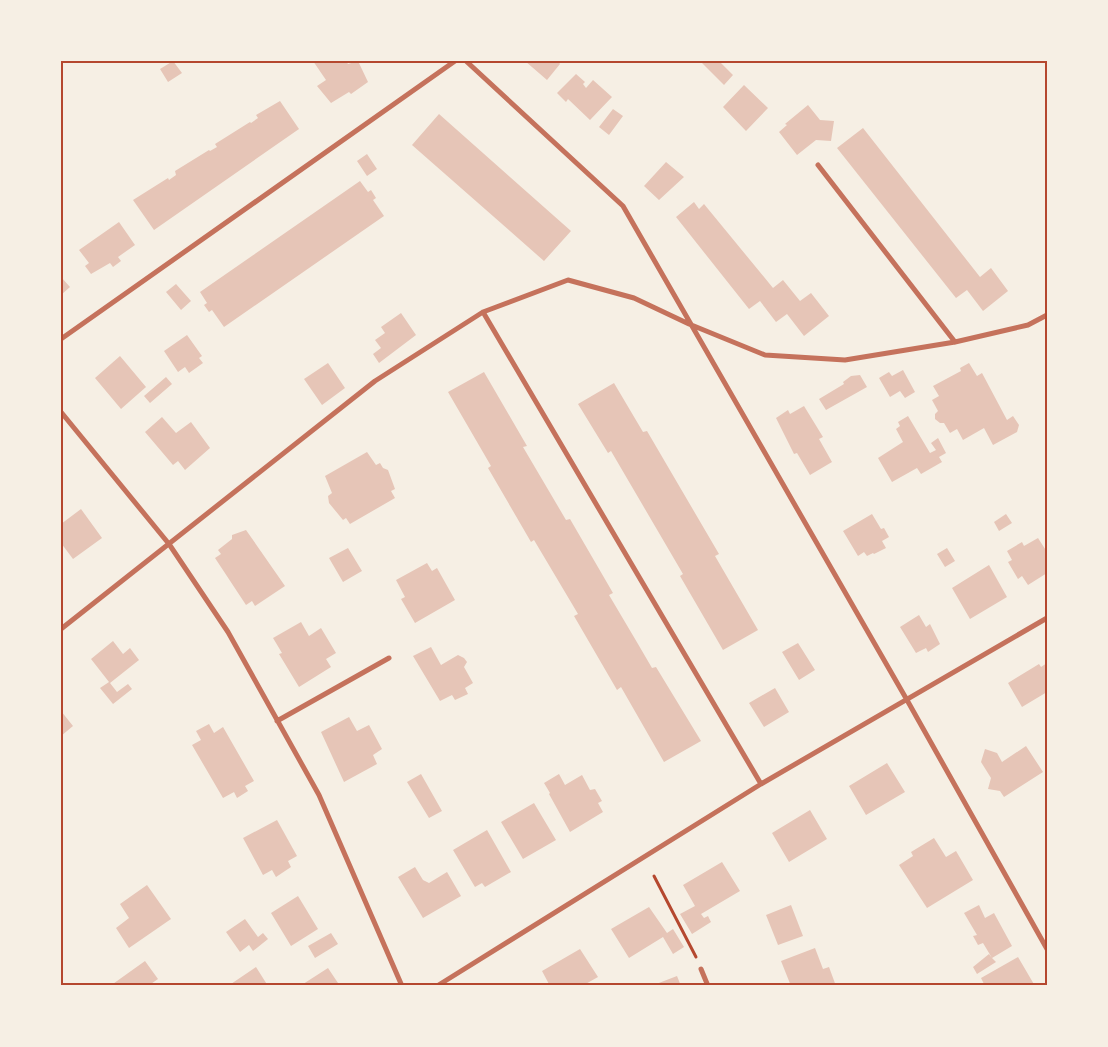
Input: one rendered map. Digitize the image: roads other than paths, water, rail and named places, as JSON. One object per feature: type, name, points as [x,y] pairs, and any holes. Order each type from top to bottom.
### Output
[{"type":"street","points":[[61,339],[455,61]]},
{"type":"street","points":[[466,61],[623,206],[689,324],[907,700],[1047,949]]},
{"type":"street","points":[[818,165],[955,342]]},
{"type":"street","points":[[61,629],[375,382],[483,312],[568,280],[634,298],[689,324],[765,355],[845,360],[955,342],[1028,325],[1047,315]]},
{"type":"street","points":[[483,312],[761,784]]},
{"type":"street","points":[[61,412],[169,544],[228,632],[319,795],[402,986]]},
{"type":"street","points":[[437,986],[761,784],[1047,618]]},
{"type":"street","points":[[277,721],[389,658]]},
{"type":"street","points":[[702,969],[708,986]]}]
